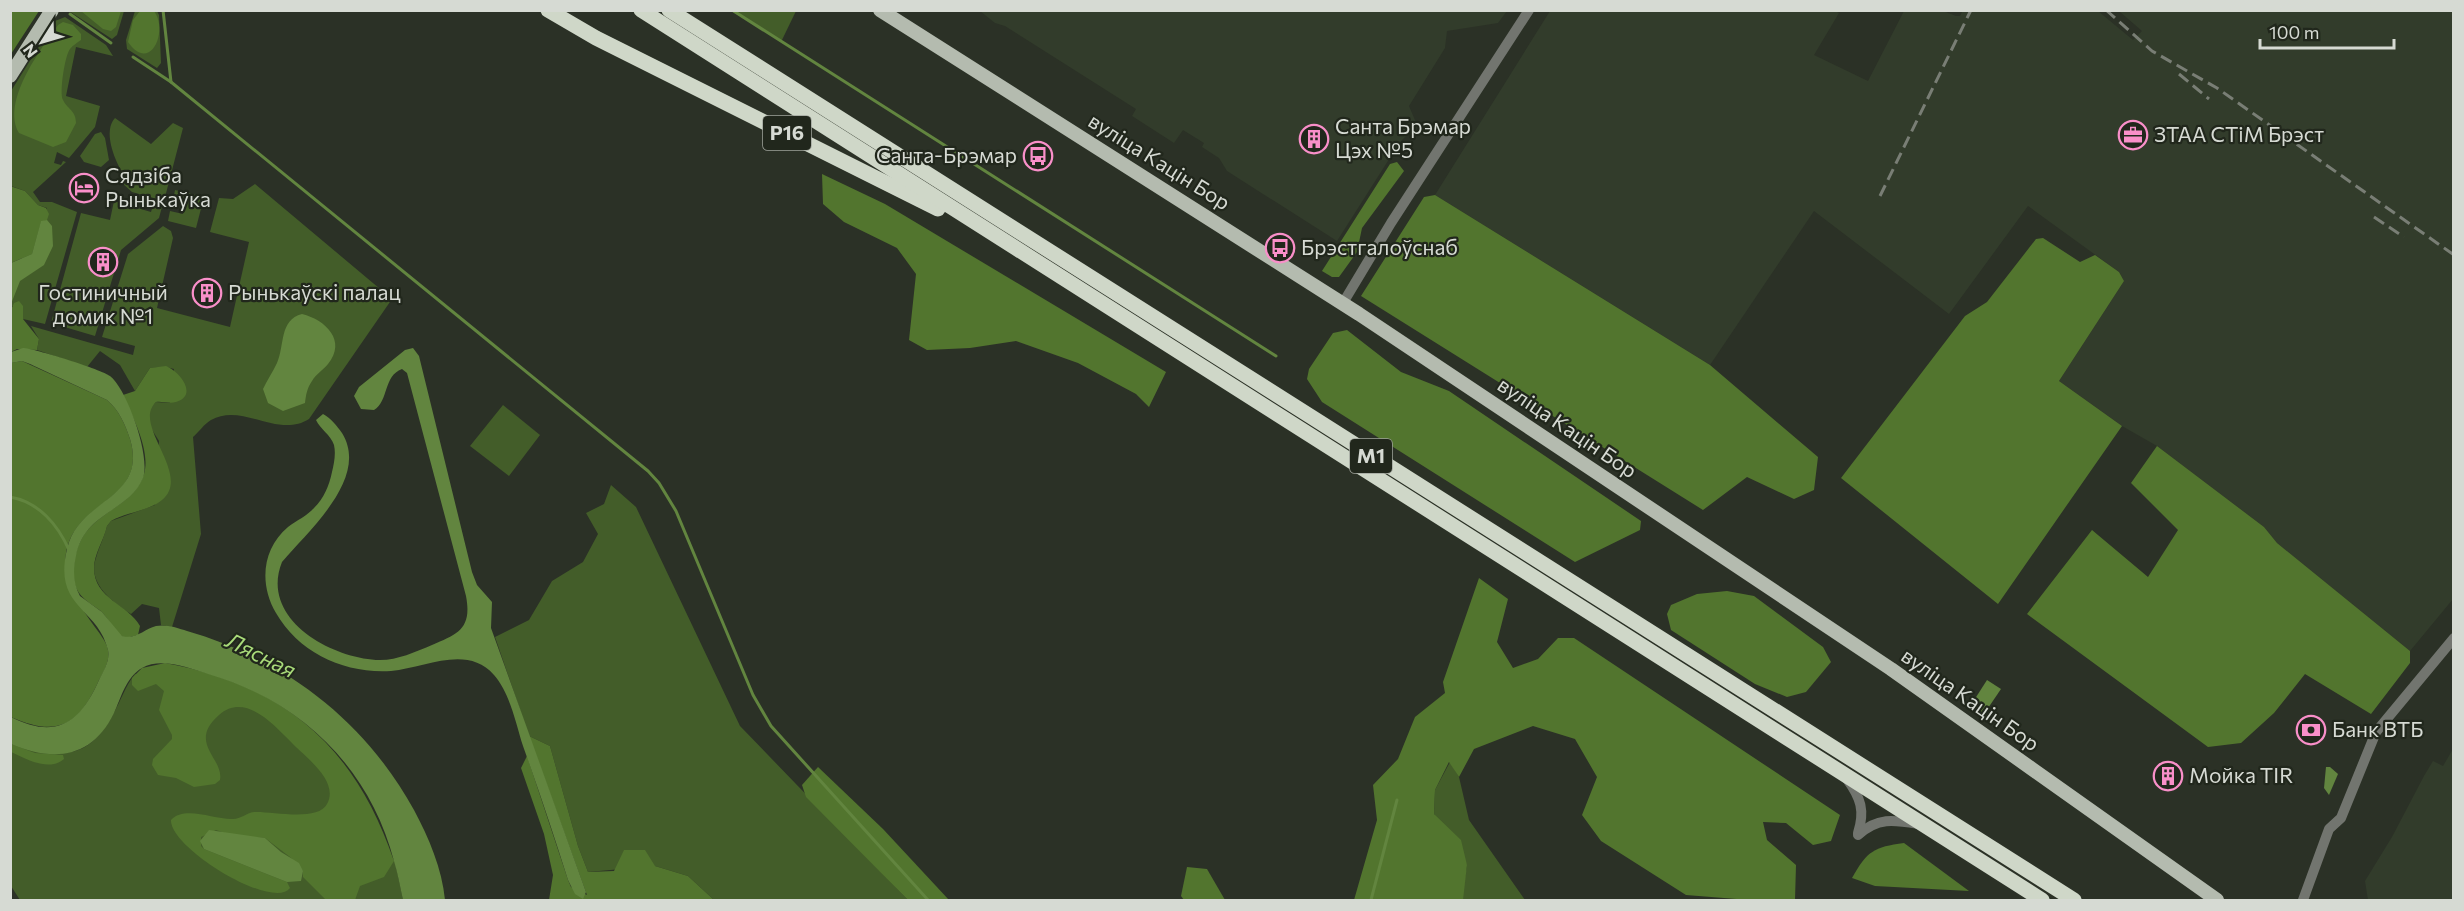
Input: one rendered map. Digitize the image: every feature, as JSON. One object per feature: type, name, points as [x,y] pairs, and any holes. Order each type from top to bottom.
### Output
[{"type":"highway","name":"Р16","points":[[548,10],[596,38],[1026,254]]},
{"type":"highway","name":"М1","points":[[641,10],[2042,900]]},
{"type":"highway","name":"М1","points":[[669,10],[2074,900]]},
{"type":"main road","points":[[10,76],[52,10]]},
{"type":"main road","name":"вуліца Кацін Бор","points":[[880,10],[1343,303],[1892,669],[2217,900]]},
{"type":"street","points":[[1343,303],[1391,223],[1529,10]]},
{"type":"street","points":[[2303,900],[2329,830],[2341,818],[2376,732],[2454,638]]},
{"type":"street","points":[[1841,772],[1860,801],[1863,812],[1858,835],[1877,821],[1890,820],[1925,826]]},
{"type":"shaded area","points":[[1963,10],[2098,11],[2133,40],[2142,31],[2119,11],[2453,11],[2453,599],[2410,651],[2277,543],[2264,527],[2157,446],[2122,426],[2059,381],[2124,281],[2119,272],[2028,206],[1949,314],[1814,211],[1710,365],[1435,195],[1550,11],[1835,11],[1839,13],[1814,55],[1868,81],[1904,11],[1943,11],[1960,16]]},
{"type":"shaded area","points":[[10,11],[39,11],[11,54]]},
{"type":"shaded area","points":[[69,11],[124,11],[117,35],[112,39]]},
{"type":"shaded area","points":[[81,11],[121,11],[116,27],[111,31],[103,29]]},
{"type":"shaded area","points":[[135,11],[157,11],[159,15],[161,63],[157,68],[127,49],[126,40]]},
{"type":"shaded area","points":[[140,11],[154,11],[158,19],[158,38],[150,52],[136,51],[128,42],[133,20]]},
{"type":"shaded area","points":[[732,11],[796,11],[781,42]]},
{"type":"shaded area","points":[[980,11],[1507,11],[1498,23],[1447,31],[1445,48],[1409,106],[1417,125],[1400,142],[1337,241],[1227,171],[1219,158],[1202,147],[1204,143],[1183,130],[1174,143],[1132,116],[1136,109],[1005,26],[995,23]]},
{"type":"shaded area","points":[[65,17],[106,45],[113,56],[76,47],[66,96],[100,106],[95,127],[69,158],[57,152],[54,163],[61,165],[63,161],[66,162],[33,192],[40,202],[52,202],[77,212],[45,324],[23,319],[22,309],[12,306],[11,312],[11,263],[21,260],[47,208],[38,205],[25,191],[11,186],[11,91],[55,21]]},
{"type":"shaded area","points":[[63,22],[73,25],[81,34],[81,40],[72,46],[68,53],[62,90],[63,100],[75,115],[76,123],[66,142],[53,147],[19,133],[15,120],[15,107],[25,77],[33,62],[58,25]]},
{"type":"shaded area","points":[[115,118],[151,144],[173,123],[183,128],[164,201],[132,192],[122,183],[129,179],[131,174],[126,170],[122,172],[111,145],[110,130]]},
{"type":"shaded area","points":[[101,132],[105,138],[109,160],[101,167],[84,162],[80,156],[95,134]]},
{"type":"shaded area","points":[[1397,162],[1404,171],[1362,228],[1357,252],[1339,277],[1332,277],[1322,271],[1390,164]]},
{"type":"shaded area","points":[[822,174],[885,204],[1166,372],[1149,407],[1136,394],[1078,363],[1016,341],[970,348],[927,350],[909,340],[916,274],[897,248],[844,222],[823,204]]},
{"type":"shaded area","points":[[255,184],[392,299],[309,419],[297,424],[285,425],[235,415],[223,416],[208,422],[193,437],[201,534],[172,627],[161,625],[159,608],[142,604],[131,614],[109,598],[98,584],[94,567],[107,526],[111,521],[155,505],[159,441],[149,425],[148,416],[150,407],[156,402],[170,403],[174,369],[150,368],[135,391],[120,365],[100,351],[87,367],[37,350],[39,339],[31,326],[133,355],[135,346],[102,337],[128,254],[163,226],[171,231],[173,238],[157,308],[230,327],[249,242],[210,232],[219,198],[233,199]]},
{"type":"shaded area","points":[[10,186],[25,191],[38,205],[46,208],[49,214],[47,220],[41,222],[32,254],[11,263]]},
{"type":"shaded area","points":[[175,190],[204,197],[196,228],[168,221],[170,211],[183,214],[185,204],[173,201]]},
{"type":"shaded area","points":[[1435,195],[1710,365],[1818,457],[1814,490],[1794,499],[1747,477],[1703,510],[1361,296],[1424,197]]},
{"type":"shaded area","points":[[114,201],[151,212],[154,202],[163,203],[159,218],[121,250],[95,336],[51,323],[81,213],[110,220]]},
{"type":"shaded area","points":[[47,220],[52,226],[53,246],[44,265],[20,281],[11,304],[11,263],[32,254],[41,221]]},
{"type":"shaded area","points":[[2043,238],[2080,262],[2095,255],[2119,272],[2124,281],[2059,381],[2122,426],[1998,604],[1841,478],[1965,316],[1987,302],[2036,239]]},
{"type":"shaded area","points":[[19,301],[23,306],[23,319],[39,339],[37,350],[17,349],[11,352],[10,312],[14,303]]},
{"type":"shaded area","points":[[302,314],[326,326],[334,340],[335,347],[328,364],[310,384],[305,403],[283,411],[268,403],[263,389],[277,363],[286,327],[295,317]]},
{"type":"shaded area","points":[[1347,330],[1401,372],[1449,391],[1641,521],[1640,530],[1575,562],[1322,402],[1307,379],[1309,369],[1333,333]]},
{"type":"shaded area","points":[[23,348],[68,360],[110,376],[117,383],[130,408],[141,440],[145,468],[143,478],[128,498],[97,521],[81,541],[74,571],[80,596],[102,612],[122,636],[132,637],[156,626],[180,629],[223,643],[257,658],[289,676],[319,698],[372,748],[414,810],[438,865],[445,900],[403,900],[383,827],[348,767],[326,742],[301,720],[272,701],[208,674],[166,663],[150,665],[136,672],[125,688],[105,728],[95,740],[83,748],[56,754],[27,750],[11,744],[11,717],[41,727],[54,727],[65,723],[75,717],[84,707],[105,669],[108,650],[103,635],[71,596],[66,584],[64,569],[67,549],[74,532],[84,519],[121,487],[129,475],[133,459],[126,428],[111,404],[107,400],[30,364],[22,361],[11,363],[11,352]]},
{"type":"shaded area","points":[[413,348],[419,356],[472,572],[477,585],[492,602],[491,628],[586,892],[583,899],[575,894],[568,880],[512,709],[500,682],[494,675],[483,666],[459,659],[391,671],[357,669],[340,665],[310,650],[297,639],[276,613],[267,590],[266,567],[273,546],[288,527],[318,504],[326,492],[331,477],[335,459],[334,445],[316,420],[323,414],[342,433],[349,450],[348,468],[332,503],[282,562],[278,583],[281,601],[290,618],[304,632],[322,644],[361,658],[380,660],[406,655],[441,641],[456,633],[465,623],[466,596],[407,373],[402,369],[396,372],[382,401],[374,410],[361,409],[354,396],[359,387],[405,350]]},
{"type":"shaded area","points":[[22,361],[107,400],[124,423],[130,439],[133,459],[129,475],[121,487],[84,519],[74,532],[67,548],[66,568],[71,588],[106,643],[108,658],[103,673],[83,708],[75,717],[54,726],[27,723],[11,717],[10,363]]},
{"type":"shaded area","points":[[166,366],[181,378],[186,389],[183,399],[173,403],[156,402],[150,412],[155,437],[171,477],[170,490],[157,504],[111,521],[107,526],[94,563],[95,578],[105,594],[135,618],[140,626],[138,635],[126,638],[117,632],[102,612],[78,592],[74,581],[74,565],[78,547],[85,533],[128,497],[144,474],[143,444],[123,395],[135,391],[150,368]]},
{"type":"shaded area","points":[[503,405],[540,435],[509,476],[470,446]]},
{"type":"shaded area","points":[[2157,446],[2264,527],[2277,543],[2410,651],[2410,663],[2371,714],[2305,674],[2274,713],[2241,743],[2208,747],[2027,614],[2092,530],[2148,577],[2178,530],[2131,483]]},
{"type":"shaded area","points":[[611,485],[636,507],[740,726],[908,900],[714,900],[688,876],[655,866],[588,872],[578,846],[550,746],[529,736],[495,637],[529,620],[552,581],[583,562],[598,534],[586,513],[604,504]]},
{"type":"shaded area","points":[[1479,578],[1508,599],[1497,642],[1513,668],[1538,659],[1558,638],[1574,638],[1840,815],[1831,841],[1813,845],[1786,823],[1763,822],[1767,840],[1796,865],[1795,900],[1749,900],[1686,895],[1601,841],[1582,815],[1597,777],[1575,739],[1533,726],[1474,749],[1459,777],[1449,762],[1435,790],[1434,814],[1461,840],[1467,865],[1463,900],[1354,900],[1377,820],[1373,785],[1398,759],[1415,717],[1445,693],[1443,682]]},
{"type":"shaded area","points":[[1727,591],[1754,596],[1823,647],[1831,662],[1806,692],[1787,697],[1755,684],[1671,630],[1667,614],[1671,605],[1697,594]]},
{"type":"shaded area","points":[[165,663],[207,673],[246,687],[279,705],[310,727],[336,754],[358,785],[378,820],[394,861],[384,877],[360,886],[355,900],[326,900],[303,877],[303,871],[290,857],[265,838],[231,835],[216,830],[201,837],[201,846],[204,849],[287,882],[290,888],[280,893],[264,891],[224,873],[187,846],[175,832],[171,820],[177,816],[192,813],[233,819],[254,812],[314,813],[327,804],[330,795],[329,787],[319,770],[276,727],[258,713],[239,707],[229,709],[219,715],[206,734],[206,742],[220,772],[220,780],[215,784],[194,787],[176,778],[158,775],[152,765],[153,759],[172,739],[159,710],[164,691],[156,684],[138,691],[132,685],[132,678],[142,668]]},
{"type":"shaded area","points":[[135,674],[260,692],[395,861],[403,900],[20,900],[11,886],[10,744],[56,753],[81,749],[103,731]]},
{"type":"shaded area","points":[[1987,680],[2001,689],[1984,714],[1971,705]]},
{"type":"shaded area","points":[[529,736],[550,746],[578,846],[588,872],[614,871],[624,850],[645,850],[655,866],[688,876],[714,900],[549,900],[553,875],[544,834],[521,768],[527,756],[571,887],[587,895]]},
{"type":"shaded area","points":[[11,744],[35,753],[63,755],[64,759],[52,764],[38,763],[11,752]]},
{"type":"shaded area","points":[[2453,749],[2453,900],[2368,900],[2365,881],[2392,837],[2424,776],[2433,761],[2443,766]]},
{"type":"shaded area","points":[[1450,762],[1459,777],[1469,820],[1525,900],[1463,900],[1467,865],[1434,814],[1435,790]]},
{"type":"shaded area","points":[[818,767],[883,829],[949,900],[908,900],[806,797],[802,785]]},
{"type":"shaded area","points":[[2326,767],[2330,767],[2338,774],[2329,795],[2324,788]]},
{"type":"shaded area","points":[[209,830],[265,838],[281,852],[299,863],[303,871],[301,881],[287,882],[204,849],[200,841]]},
{"type":"shaded area","points":[[1904,843],[1969,891],[1875,886],[1852,878],[1862,862],[1872,852],[1885,846]]},
{"type":"shaded area","points":[[1187,867],[1207,869],[1225,900],[1184,900],[1181,896]]},
{"type":"waterway","points":[[163,10],[171,82]]},
{"type":"waterway","points":[[732,10],[1276,356]]},
{"type":"waterway","points":[[70,14],[111,43]]},
{"type":"waterway","points":[[133,57],[171,82],[648,471],[659,483],[676,511],[753,695],[771,726],[928,900]]},
{"type":"waterway","points":[[10,497],[39,509],[59,532],[69,550]]},
{"type":"waterway","points":[[1371,900],[1397,800]]},
{"type":"railway","points":[[1880,196],[1971,10]]},
{"type":"railway","points":[[2106,10],[2152,51],[2217,88],[2454,255]]},
{"type":"railway","points":[[2179,74],[2209,99]]},
{"type":"railway","points":[[2374,217],[2404,237]]},
{"type":"place","name":"ЗТАА СТіМ Брэст","points":[[2133,135]]},
{"type":"place","name":"Санта Брэмар Цэх №5","points":[[1314,139]]},
{"type":"place","name":"Санта-Брэмар","points":[[1038,156]]},
{"type":"place","name":"Сядзіба Рынькаўка","points":[[84,188]]},
{"type":"place","name":"Брэстгалоўснаб","points":[[1280,248]]},
{"type":"place","name":"Гостиничный домик №1","points":[[103,262]]},
{"type":"place","name":"Рынькаўскi палац","points":[[207,293]]},
{"type":"place","name":"Банк ВТБ","points":[[2311,730]]},
{"type":"place","name":"Мойка TIR","points":[[2168,776]]},
{"type":"water label","name":"Лясная","points":[[261,655]]}]
